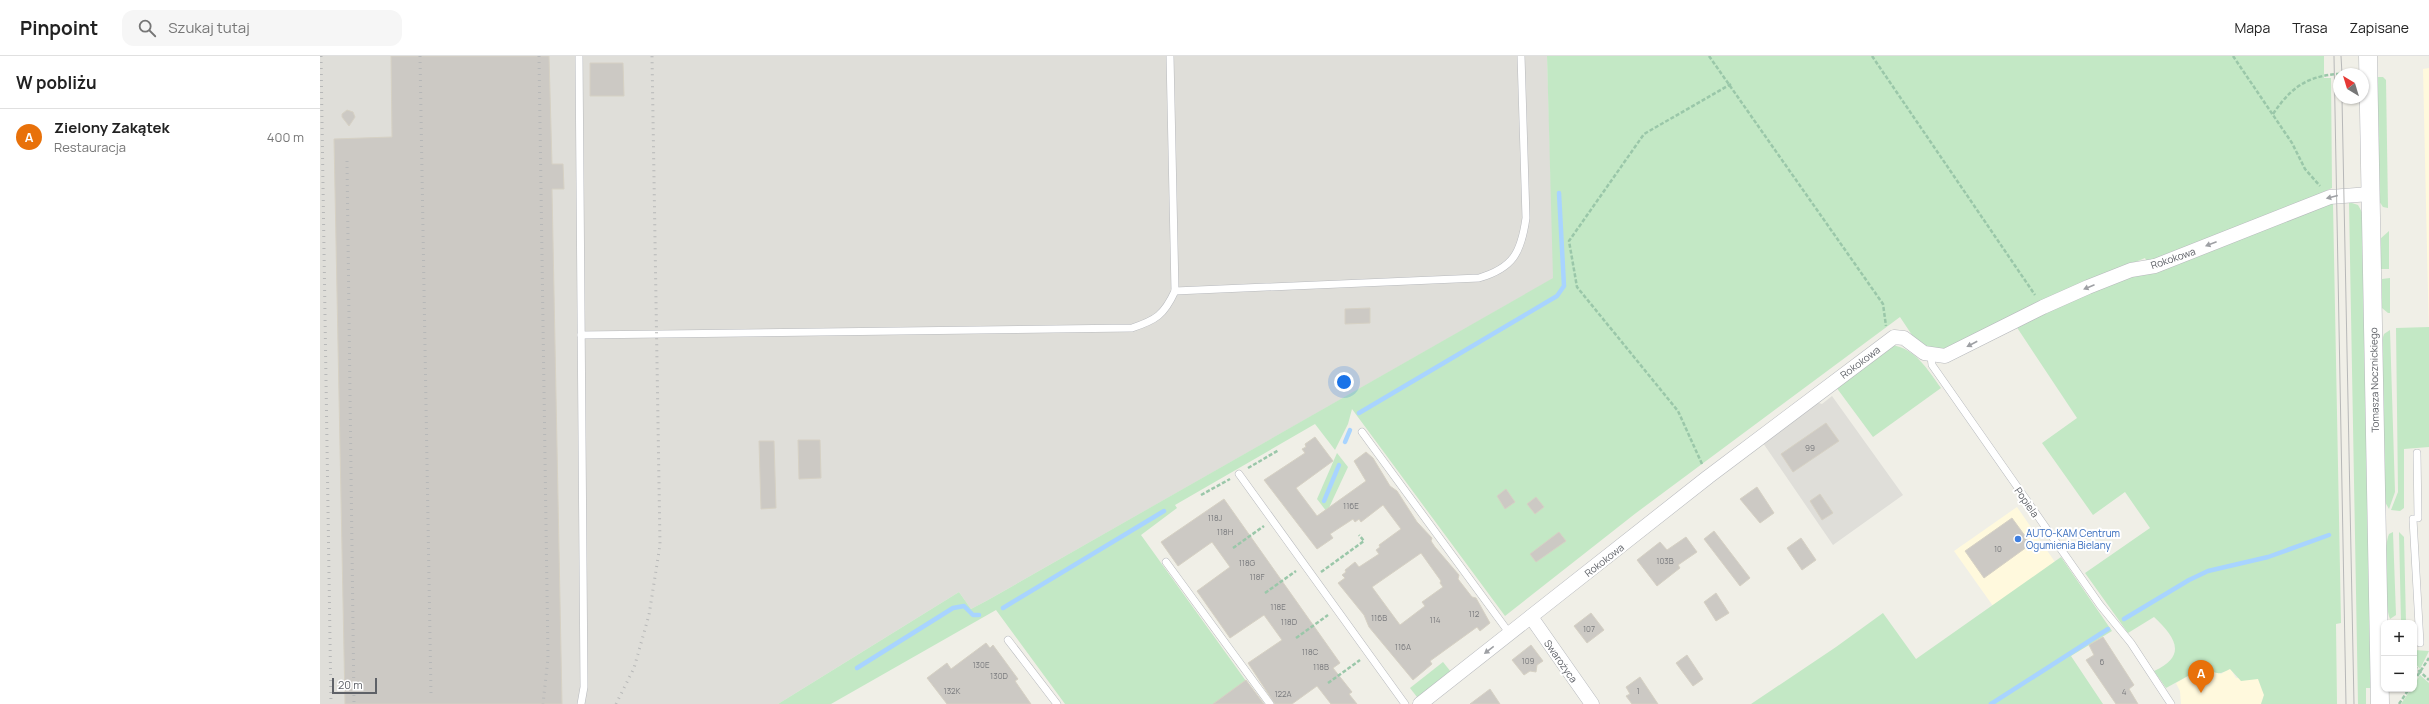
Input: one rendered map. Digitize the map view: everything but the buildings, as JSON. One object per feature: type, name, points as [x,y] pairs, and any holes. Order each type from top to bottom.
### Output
[{"type":"street","name":"Tomasza Nocznickiego","points":[[2368,56],[2380,704]]},
{"type":"street","name":"Rokokowa","points":[[1420,704],[1708,477],[1888,341],[1898,336],[1904,338],[1924,353],[1931,356],[1945,356],[1956,352],[2043,307],[2131,270],[2155,266],[2330,197],[2370,194]]},
{"type":"street","name":"Swarożyca","points":[[1531,617],[1592,704]]},
{"type":"lane","points":[[579,56],[584,687],[581,704]]},
{"type":"lane","points":[[581,335],[1132,328],[1151,322],[1167,309],[1175,291],[1170,56]]},
{"type":"lane","points":[[1175,291],[1479,278],[1497,273],[1513,260],[1523,240],[1526,218],[1521,56]]},
{"type":"lane","name":"Popiela","points":[[1931,356],[1932,365],[2100,605],[2131,643],[2171,704]]},
{"type":"lane","points":[[1362,432],[1510,634]]},
{"type":"lane","points":[[2417,453],[2415,519],[2420,643]]},
{"type":"lane","points":[[1239,474],[1405,704]]},
{"type":"lane","points":[[1166,562],[1270,704]]},
{"type":"lane","points":[[1008,640],[1057,704]]},
{"type":"path","points":[[1709,56],[1731,84],[1882,304],[1888,341]]},
{"type":"path","points":[[1872,56],[2043,307]]},
{"type":"path","points":[[2233,56],[2292,143],[2305,169],[2330,197]]},
{"type":"path","points":[[2273,114],[2295,88],[2313,78],[2328,74]]},
{"type":"path","points":[[1708,477],[1678,411],[1578,287],[1569,241],[1644,134],[1731,84]]},
{"type":"path","points":[[1233,548],[1273,520]]},
{"type":"path","points":[[1314,577],[1364,541],[1360,535]]},
{"type":"path","points":[[1266,593],[1305,565]]},
{"type":"path","points":[[1296,638],[1337,609]]},
{"type":"path","points":[[1328,683],[1369,654]]},
{"type":"path","points":[[2417,677],[2429,658]]},
{"type":"path","points":[[2417,669],[2429,680]]},
{"type":"path","points":[[2399,704],[2407,692]]},
{"type":"shaded area","points":[[320,56],[1547,56],[1554,278],[971,609],[959,592],[778,704],[320,704]]},
{"type":"shaded area","points":[[2429,68],[2429,337],[2423,69]]},
{"type":"shaded area","points":[[1832,396],[1903,495],[1833,545],[1763,443],[1816,402],[1822,404]]},
{"type":"shaded area","points":[[2017,507],[2055,562],[1993,606],[1954,551]]},
{"type":"shaded area","points":[[2206,666],[2221,674],[2230,668],[2236,678],[2258,678],[2264,695],[2261,704],[2181,704],[2180,691],[2176,683]]},
{"type":"green space","points":[[1547,56],[2324,56],[2324,78],[2331,78],[2332,188],[2278,213],[2147,262],[2145,258],[2031,306],[1942,350],[1918,344],[1900,317],[1636,513],[1505,616],[1352,409],[1348,424],[1335,450],[1315,424],[1175,505],[1177,508],[1141,535],[1246,681],[1213,704],[1065,704],[996,610],[831,704],[778,704],[959,592],[971,609],[1553,278]]},
{"type":"green space","points":[[2377,77],[2383,77],[2386,80],[2388,208],[2383,207],[2379,201]]},
{"type":"green space","points":[[2349,202],[2358,205],[2363,214],[2371,688],[2366,688],[2366,704],[2358,704]]},
{"type":"green space","points":[[2333,203],[2341,623],[2336,624],[2337,704],[2261,704],[2264,695],[2258,679],[2241,681],[2230,669],[2218,673],[2212,671],[2206,666],[2166,688],[2154,671],[2165,665],[2172,658],[2175,652],[2175,645],[2172,638],[2154,617],[2128,633],[2085,573],[2150,528],[2125,492],[2093,515],[2042,443],[2077,418],[2016,326],[2142,269]]},
{"type":"green space","points":[[2389,231],[2389,269],[2381,269],[2380,239]]},
{"type":"green space","points":[[2390,278],[2390,313],[2388,313],[2382,308],[2382,279]]},
{"type":"green space","points":[[2429,327],[2429,447],[2404,449],[2404,508],[2400,511],[2391,510],[2398,492],[2396,328]]},
{"type":"green space","points":[[2390,330],[2395,492],[2389,509],[2385,502],[2382,340],[2384,334]]},
{"type":"green space","points":[[1892,345],[1900,347],[1914,355],[1926,367],[1941,388],[1873,437],[1836,387]]},
{"type":"green space","points":[[1337,453],[1348,467],[1327,512],[1317,499]]},
{"type":"green space","points":[[2393,532],[2396,615],[2390,619],[2386,602],[2385,563],[2387,541],[2389,534]]},
{"type":"green space","points":[[2399,532],[2404,537],[2406,620],[2401,620]]},
{"type":"green space","points":[[2061,557],[2112,631],[2071,656],[2103,704],[1751,704],[1836,647],[1883,613],[1916,659]]},
{"type":"green space","points":[[2417,650],[2429,651],[2420,669],[2417,666]]},
{"type":"green space","points":[[1443,662],[1451,672],[1420,697],[1417,697],[1410,688]]},
{"type":"green space","points":[[2420,675],[2429,683],[2429,704],[2401,704],[2409,692],[2417,692],[2417,680]]},
{"type":"waterway","points":[[1359,413],[1557,296],[1564,286],[1559,193]]},
{"type":"waterway","points":[[1345,442],[1350,430]]},
{"type":"waterway","points":[[1324,501],[1339,465]]},
{"type":"waterway","points":[[1003,608],[1164,511]]},
{"type":"waterway","points":[[2124,619],[2189,580],[2208,571],[2268,557],[2329,535]]},
{"type":"waterway","points":[[857,668],[953,608],[964,606],[973,615],[979,615]]},
{"type":"waterway","points":[[1991,704],[2108,629]]},
{"type":"tram line","points":[[2334,56],[2346,704]]},
{"type":"tram line","points":[[2341,56],[2342,68]]},
{"type":"tram line","points":[[2342,104],[2354,704]]},
{"type":"railway","points":[[321,56],[331,704]]},
{"type":"railway","points":[[420,56],[431,695]]},
{"type":"railway","points":[[539,56],[548,658],[543,704]]},
{"type":"railway","points":[[616,704],[634,668],[649,615],[660,545],[652,56]]},
{"type":"railway","points":[[347,161],[354,704]]},
{"type":"place","name":"AUTO-KAM Centrum Ogumienia Bielany","points":[[2018,539]]},
{"type":"place","name":"Zielony Zakątek","points":[[2201,693]]}]
